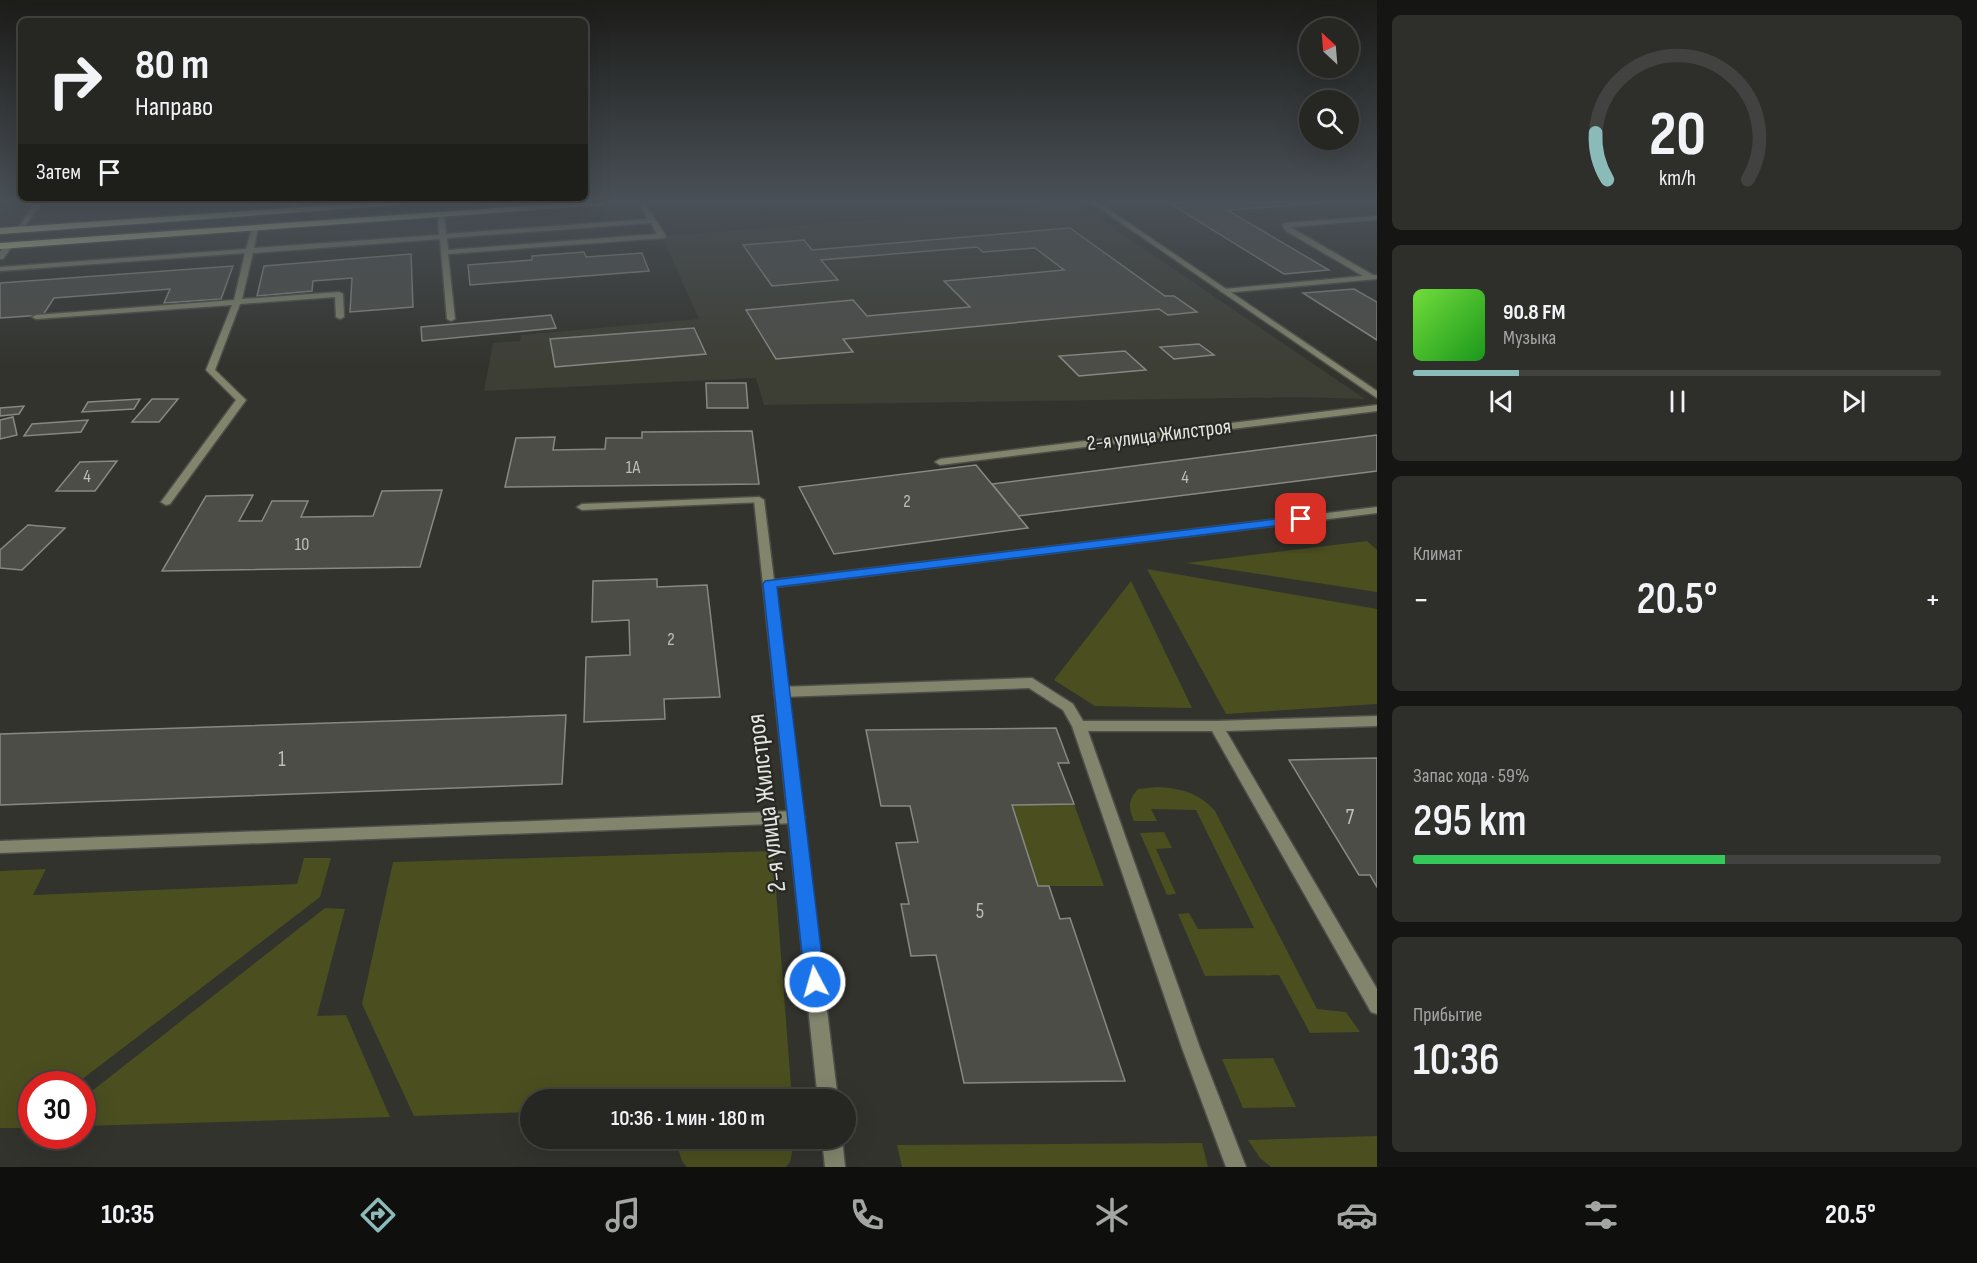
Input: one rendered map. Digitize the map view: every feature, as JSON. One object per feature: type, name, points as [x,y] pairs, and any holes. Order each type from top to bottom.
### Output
[{"type":"street","points":[[0,269],[160,257]]},
{"type":"street","points":[[166,502],[241,400],[210,370],[237,302],[247,257]]},
{"type":"street","points":[[446,257],[451,319]]},
{"type":"street","points":[[1175,257],[1377,395]]},
{"type":"street","points":[[1337,257],[1375,278]]},
{"type":"street","points":[[1224,291],[1375,278]]},
{"type":"street","points":[[36,317],[339,294],[340,317]]},
{"type":"street","name":"2-я улица Жилстроя","points":[[940,462],[1377,408]]},
{"type":"street","name":"2-я улица Жилстроя","points":[[582,507],[759,500],[827,1089]]},
{"type":"street","points":[[770,584],[1377,510]]},
{"type":"street","points":[[781,692],[1032,683],[1068,707],[1079,726],[1191,1048],[1236,1167]]},
{"type":"street","points":[[1079,726],[1216,726],[1377,721]]},
{"type":"street","points":[[1216,726],[1377,1006]]},
{"type":"street","points":[[0,847],[797,817]]},
{"type":"street","points":[[833,1149],[835,1167]]},
{"type":"shaded area","points":[[672,257],[1157,257],[1365,399],[1298,397],[764,405],[756,378],[484,391],[493,343],[520,341],[521,335],[699,319]]},
{"type":"green space","points":[[1367,541],[1377,550],[1377,592],[1186,563]]},
{"type":"green space","points":[[1147,569],[1377,609],[1377,704],[1226,714]]},
{"type":"green space","points":[[1131,581],[1192,708],[1095,706],[1054,680]]},
{"type":"green space","points":[[1157,787],[1189,793],[1203,800],[1215,811],[1317,1009],[1346,1012],[1360,1032],[1310,1033],[1279,975],[1205,976],[1178,914],[1189,913],[1198,929],[1254,928],[1196,810],[1151,809],[1157,821],[1134,821],[1130,804],[1135,793],[1138,789]]},
{"type":"green space","points":[[1074,804],[1104,886],[1038,886],[1012,805]]},
{"type":"green space","points":[[1164,832],[1172,848],[1156,849],[1176,894],[1167,895],[1140,833]]},
{"type":"green space","points":[[773,851],[791,1089],[520,1089],[520,1112],[414,1116],[362,1004],[393,862]]},
{"type":"green space","points":[[304,858],[331,858],[320,897],[93,1071],[18,1071],[18,1128],[0,1128],[0,871],[46,869],[33,895],[297,884]]},
{"type":"green space","points":[[325,908],[345,909],[317,1016],[346,1015],[390,1117],[96,1126],[96,1088]]},
{"type":"green space","points":[[1273,1058],[1296,1107],[1243,1108],[1222,1059]]},
{"type":"green space","points":[[1377,1136],[1377,1167],[1271,1167],[1260,1158],[1248,1140]]},
{"type":"green space","points":[[1202,1143],[1208,1167],[902,1167],[897,1145]]},
{"type":"green space","points":[[678,1149],[793,1149],[790,1162],[786,1167],[687,1167],[682,1161]]},
{"type":"building","points":[[369,257],[411,257],[413,307],[350,312],[352,278],[313,281],[312,291],[257,296],[264,266]]},
{"type":"building","points":[[532,257],[644,257],[649,271],[470,285],[468,265],[532,260]]},
{"type":"building","points":[[752,257],[851,257],[821,260],[838,280],[772,286]]},
{"type":"building","points":[[1047,257],[1111,257],[1165,296],[1174,296],[1197,312],[1168,315],[1159,309],[843,339],[853,352],[776,359],[746,310],[853,300],[867,316],[970,307],[944,281],[1064,270]]},
{"type":"building","points":[[1257,257],[1308,257],[1329,270],[1284,274]]},
{"type":"building","points":[[233,266],[221,299],[164,303],[170,289],[54,298],[43,315],[0,318],[0,283]]},
{"type":"building","points":[[1354,289],[1377,302],[1377,340],[1303,293]]},
{"type":"building","points":[[551,315],[556,328],[422,341],[421,327]]},
{"type":"building","points":[[694,328],[706,354],[555,367],[550,339]]},
{"type":"building","points":[[1199,344],[1214,355],[1174,359],[1160,347]]},
{"type":"building","points":[[1125,351],[1146,370],[1079,376],[1059,356]]},
{"type":"building","points":[[706,383],[746,383],[748,408],[707,408]]},
{"type":"building","points":[[140,399],[134,409],[82,412],[88,402]]},
{"type":"building","points":[[152,399],[178,399],[159,422],[132,422]]},
{"type":"building","points":[[24,406],[19,414],[0,416],[0,408]]},
{"type":"building","points":[[13,417],[17,435],[0,439],[0,420]]},
{"type":"building","points":[[88,420],[81,432],[24,436],[32,424]]},
{"type":"building","points":[[752,431],[759,484],[505,487],[516,438],[555,437],[553,450],[605,449],[606,438],[642,438],[642,432]]},
{"type":"building","points":[[1377,435],[1377,471],[1018,516],[992,484]]},
{"type":"building","points":[[117,461],[95,491],[56,491],[80,462]]},
{"type":"building","points":[[976,465],[1028,528],[834,554],[799,487]]},
{"type":"building","points":[[442,490],[420,567],[162,571],[206,496],[253,495],[239,521],[262,521],[272,501],[308,501],[301,517],[373,516],[382,491]]},
{"type":"building","points":[[28,525],[65,528],[22,570],[0,568],[0,550]]},
{"type":"building","points":[[657,579],[657,587],[707,585],[720,697],[664,699],[665,719],[584,722],[586,657],[630,655],[629,620],[592,622],[593,581]]},
{"type":"building","points":[[566,715],[562,784],[0,805],[0,734]]},
{"type":"building","points":[[1056,728],[1069,763],[1058,763],[1074,804],[1012,805],[1038,886],[1049,886],[1060,919],[1070,918],[1125,1081],[964,1083],[936,955],[911,956],[901,904],[909,904],[896,843],[918,842],[910,806],[881,806],[866,730]]},
{"type":"building","points":[[1377,758],[1377,887],[1370,875],[1359,875],[1289,760]]},
{"type":"route","points":[[815,982],[770,584],[1122,543],[1301,519]]}]
